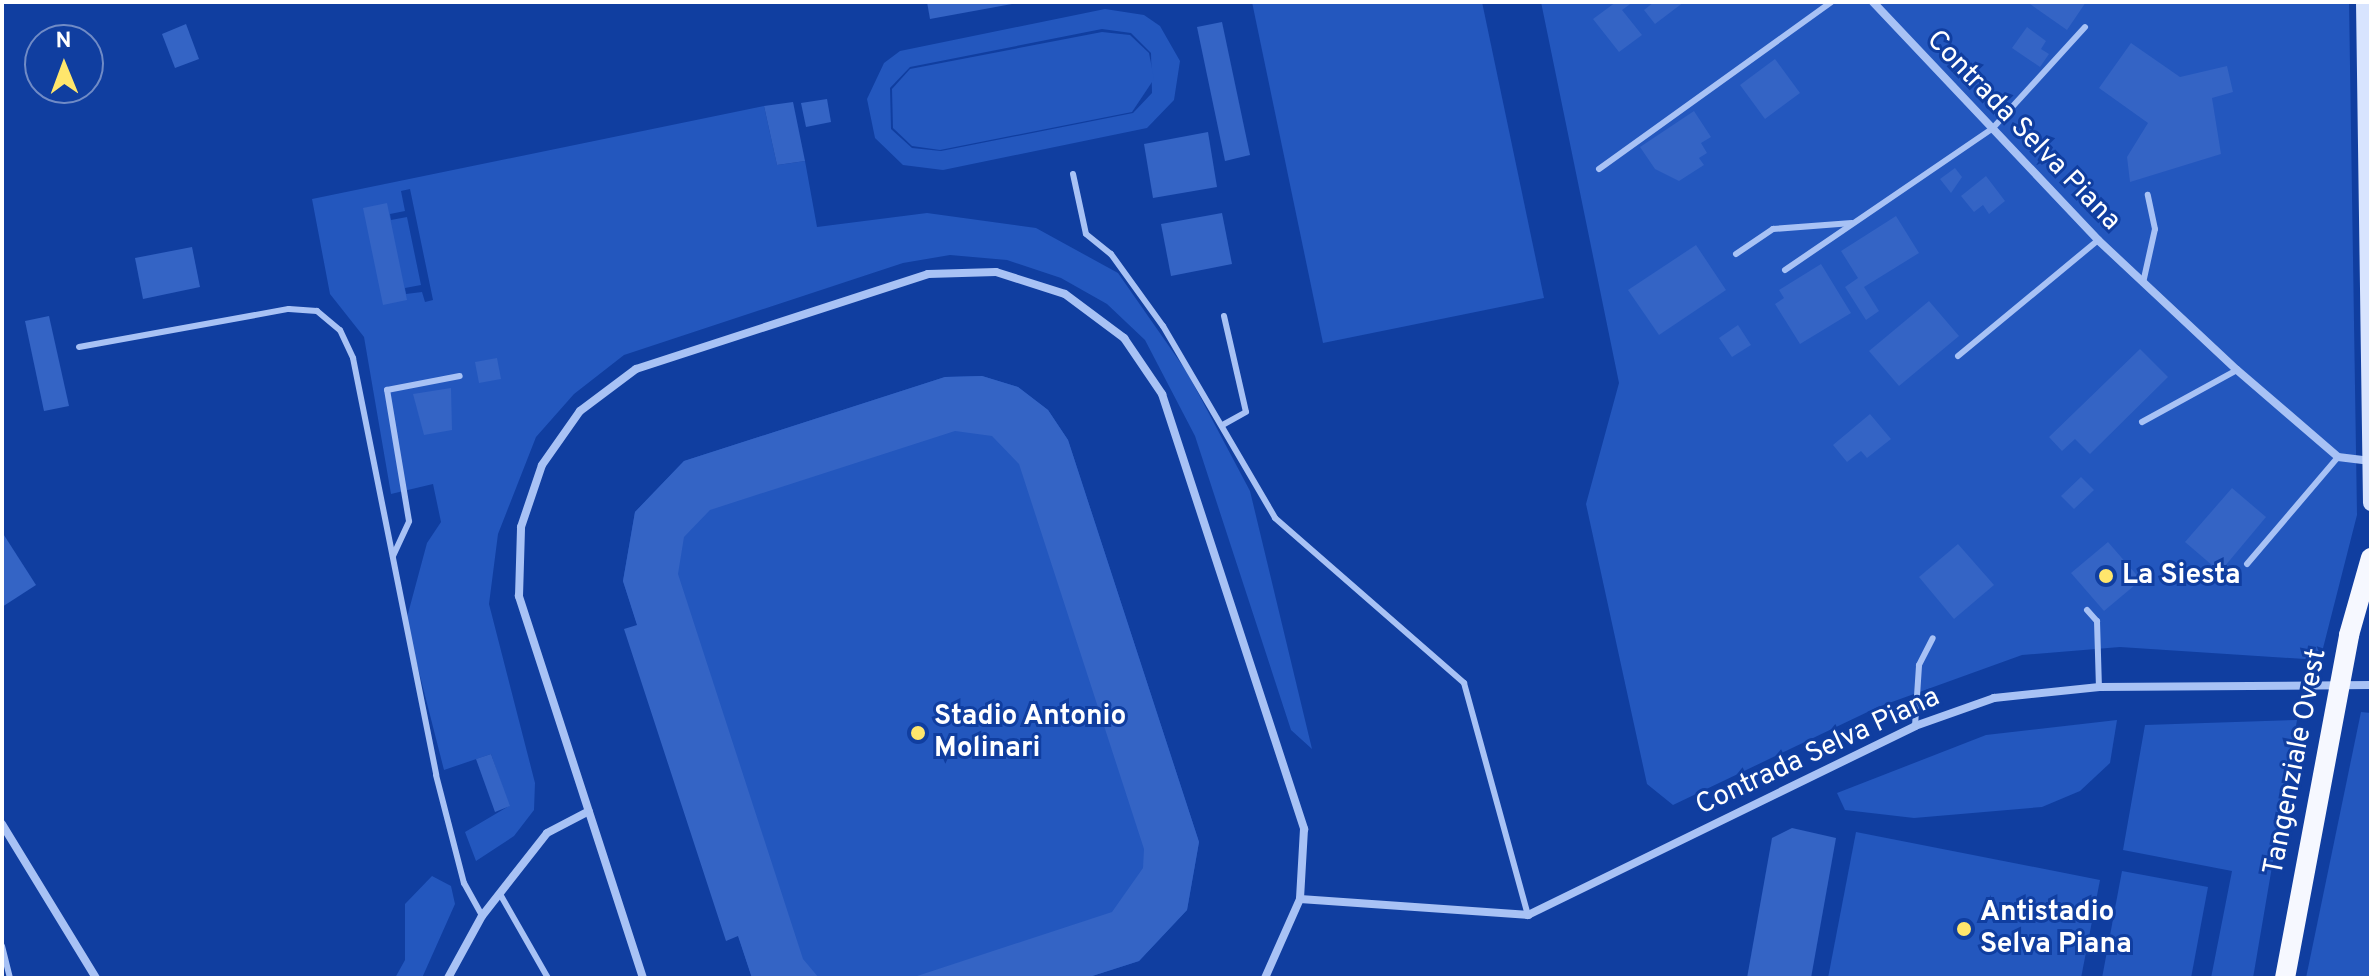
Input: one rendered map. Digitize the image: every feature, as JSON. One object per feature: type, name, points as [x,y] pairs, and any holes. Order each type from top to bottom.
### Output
[{"type":"main road","points":[[2364,2],[2371,503]]},
{"type":"main road","name":"Tangenziale Ovest","points":[[2285,978],[2349,635],[2371,558]]},
{"type":"street","name":"Contrada Selva Piana","points":[[1873,2],[2098,240],[2237,370],[2338,457]]},
{"type":"street","points":[[643,978],[519,596],[521,527],[542,465],[580,411],[636,369],[928,274],[996,272],[1077,303],[1124,338],[1162,394],[1304,829],[1300,899],[1265,978]]},
{"type":"street","points":[[2338,457],[2369,461]]},
{"type":"street","name":"Contrada Selva Piana","points":[[1528,915],[1915,726],[1994,698],[2099,687],[2371,685]]},
{"type":"street","points":[[448,978],[482,916],[547,833],[589,811]]},
{"type":"street","points":[[2,824],[6,837],[96,978]]},
{"type":"street","points":[[1300,899],[1528,915]]},
{"type":"lane","points":[[1599,169],[1831,2]]},
{"type":"lane","points":[[1785,270],[1992,129],[2085,27]]},
{"type":"lane","points":[[1073,174],[1086,234],[1111,254],[1155,314],[1224,424],[1275,518],[1464,683],[1528,915]]},
{"type":"lane","points":[[2143,283],[2155,229],[2148,195]]},
{"type":"lane","points":[[1736,254],[1773,229],[1856,223]]},
{"type":"lane","points":[[1958,356],[2098,240]]},
{"type":"lane","points":[[79,347],[196,323],[317,311],[340,330],[353,358],[436,775],[464,883],[482,916]]},
{"type":"lane","points":[[1224,316],[1246,412],[1224,424]]},
{"type":"lane","points":[[2142,422],[2237,370]]},
{"type":"lane","points":[[393,556],[409,521],[387,390],[460,376]]},
{"type":"lane","points":[[2247,564],[2338,457]]},
{"type":"lane","points":[[2087,610],[2097,621],[2099,687]]},
{"type":"lane","points":[[1915,726],[1919,665],[1933,638]]},
{"type":"lane","points":[[500,894],[548,978]]},
{"type":"lane","points":[[2,946],[10,978]]},
{"type":"shaded area","points":[[1252,2],[1482,2],[1544,298],[1323,343]]},
{"type":"shaded area","points":[[1541,2],[2349,2],[2357,515],[2320,660],[2120,647],[2022,655],[1878,707],[1673,805],[1647,784],[1586,504],[1619,383]]},
{"type":"shaded area","points":[[1105,9],[1144,15],[1160,26],[1180,61],[1174,100],[1147,128],[943,170],[903,165],[875,138],[867,99],[884,63],[900,51]],"holes":[[[1102,29],[1131,33],[1151,53],[1152,93],[1133,113],[941,151],[912,148],[891,129],[890,88],[910,67]]]},
{"type":"shaded area","points":[[1102,32],[1130,35],[1149,53],[1154,79],[1132,112],[940,150],[912,146],[893,128],[892,89],[910,69]]},
{"type":"shaded area","points":[[764,106],[777,165],[805,161],[817,227],[927,213],[1036,228],[1118,273],[1187,372],[1250,491],[1312,749],[1291,730],[1195,436],[1145,340],[1107,304],[1061,278],[1007,260],[950,255],[903,263],[624,355],[574,394],[536,437],[498,534],[489,604],[535,783],[534,810],[514,836],[476,861],[465,832],[509,806],[491,754],[444,770],[406,621],[427,543],[441,522],[433,484],[391,494],[364,337],[330,294],[312,199]],"holes":[[[410,189],[433,300],[425,302],[422,292],[406,294],[405,288],[421,285],[407,217],[391,220],[390,214],[405,211],[401,191]]]},
{"type":"shaded area","name":"Stadio Antonio Molinari","points":[[982,376],[1018,387],[1048,410],[1068,440],[1199,842],[1187,910],[1139,961],[1086,978],[752,978],[623,581],[635,512],[684,461],[945,377]]},
{"type":"shaded area","points":[[2361,712],[2371,713],[2371,978],[2306,978]]},
{"type":"shaded area","points":[[2117,720],[2110,763],[2080,791],[2042,807],[1914,818],[1845,810],[1837,793],[1986,735]]},
{"type":"shaded area","points":[[2297,720],[2253,978],[2211,978],[2232,871],[2123,850],[2145,725]]},
{"type":"shaded area","name":"Antistadio Selva Piana","points":[[1856,832],[2100,880],[2081,978],[1828,978]]},
{"type":"shaded area","points":[[2122,871],[2208,887],[2191,978],[2102,978]]},
{"type":"shaded area","points":[[432,876],[451,886],[455,904],[422,978],[395,978],[405,960],[405,904]]},
{"type":"building","points":[[927,2],[1012,2],[1012,4],[930,19]]},
{"type":"building","points":[[1616,2],[1633,2],[1622,10],[1642,35],[1619,52],[1593,19]]},
{"type":"building","points":[[1654,2],[1684,2],[1655,24],[1644,10]]},
{"type":"building","points":[[2011,2],[2086,2],[2067,30],[2030,4]]},
{"type":"building","points":[[1222,22],[1250,155],[1225,161],[1197,27]]},
{"type":"building","points":[[186,24],[199,59],[175,68],[162,34]]},
{"type":"building","points":[[2027,27],[2046,41],[2041,49],[2049,54],[2040,67],[2012,48]]},
{"type":"building","points":[[2131,43],[2180,77],[2227,66],[2233,92],[2212,98],[2221,154],[2130,182],[2127,157],[2148,123],[2099,88]]},
{"type":"building","points":[[1775,59],[1800,93],[1765,119],[1740,85]]},
{"type":"building","points":[[827,99],[831,122],[806,127],[801,103]]},
{"type":"building","points":[[793,102],[805,161],[777,165],[764,106]]},
{"type":"building","points":[[1694,111],[1711,137],[1701,143],[1707,153],[1699,158],[1704,165],[1679,181],[1655,169],[1640,147]]},
{"type":"building","points":[[1208,132],[1217,187],[1153,198],[1144,144]]},
{"type":"building","points":[[1955,168],[1962,177],[1951,193],[1940,179]]},
{"type":"building","points":[[1986,176],[2005,201],[1989,214],[1983,205],[1974,212],[1961,196]]},
{"type":"building","points":[[387,203],[407,300],[383,305],[363,208]]},
{"type":"building","points":[[1222,213],[1232,264],[1171,276],[1161,224]]},
{"type":"building","points":[[1896,216],[1919,253],[1864,287],[1879,311],[1866,320],[1845,287],[1858,278],[1841,251]]},
{"type":"building","points":[[1696,245],[1726,290],[1659,335],[1628,290]]},
{"type":"building","points":[[192,247],[200,287],[143,299],[135,258]]},
{"type":"building","points":[[1821,264],[1851,313],[1800,344],[1775,304],[1784,298],[1779,290]]},
{"type":"building","points":[[1929,301],[1959,336],[1899,386],[1869,351]]},
{"type":"building","points":[[49,316],[69,406],[44,411],[25,321]]},
{"type":"building","points":[[1738,325],[1751,345],[1732,357],[1719,338]]},
{"type":"building","points":[[2140,349],[2168,377],[2090,454],[2075,439],[2062,451],[2049,437]]},
{"type":"building","points":[[497,358],[501,379],[479,383],[475,362]]},
{"type":"building","points":[[982,376],[1018,387],[1048,410],[1068,440],[1199,842],[1187,910],[1139,961],[1086,978],[911,978],[1112,912],[1143,868],[1144,849],[1019,464],[992,436],[955,431],[710,510],[684,537],[678,574],[803,959],[819,978],[752,978],[738,936],[726,941],[624,629],[637,625],[623,581],[635,512],[684,461],[945,377]]},
{"type":"building","points":[[451,388],[452,430],[424,435],[413,394]]},
{"type":"building","points":[[1870,414],[1891,439],[1867,458],[1861,451],[1847,462],[1833,445]]},
{"type":"building","points":[[2081,477],[2094,490],[2074,509],[2061,496]]},
{"type":"building","points":[[2232,488],[2266,517],[2220,572],[2185,542]]},
{"type":"building","points":[[2,532],[36,585],[2,607]]},
{"type":"building","name":"La Siesta","points":[[2108,542],[2141,580],[2104,611],[2071,573]]},
{"type":"building","points":[[1958,544],[1994,585],[1954,619],[1919,577]]},
{"type":"building","points":[[491,754],[510,806],[495,812],[476,759]]},
{"type":"building","points":[[1792,828],[1836,838],[1811,978],[1747,978],[1772,838]]},
{"type":"place","name":"La Siesta","points":[[2106,576]]},
{"type":"place","name":"Stadio Antonio Molinari","points":[[918,733]]},
{"type":"place","name":"Antistadio Selva Piana","points":[[1964,929]]}]
